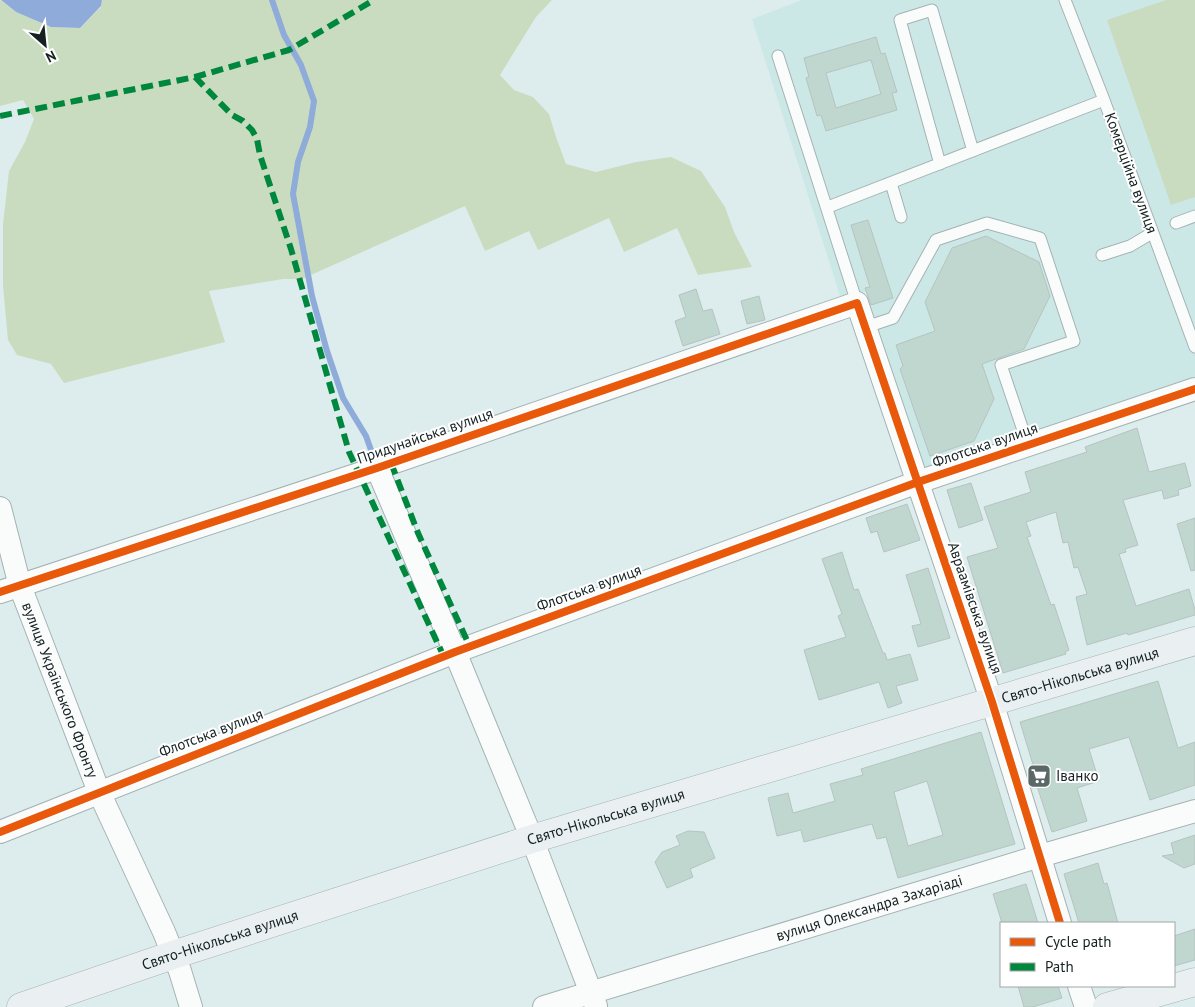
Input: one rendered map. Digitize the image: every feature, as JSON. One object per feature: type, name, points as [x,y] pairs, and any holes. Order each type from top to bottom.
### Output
[{"type":"main road","name":"Свято-Нікольська вулиця","points":[[21,1007],[173,955],[532,839],[1195,641]]},
{"type":"main road","points":[[1107,1007],[1195,982]]},
{"type":"street","name":"Авраамівська вулиця","points":[[858,303],[992,702],[1060,922]]},
{"type":"street","name":"Придунайська вулиця","points":[[10,589],[377,468],[858,303]]},
{"type":"street","name":"Флотська вулиця","points":[[0,832],[455,652],[918,482],[1195,389]]},
{"type":"street","points":[[377,468],[532,839],[593,1000]]},
{"type":"street","name":"вулиця Українського Фронту","points":[[0,508],[10,589],[173,955],[191,1007]]},
{"type":"street","name":"вулиця Олександра Захаріаді","points":[[544,1007],[593,1000],[1040,856],[1195,811]]},
{"type":"street","points":[[1079,987],[1086,1007]]},
{"type":"lane","name":"Комерційна вулиця","points":[[1065,0],[1195,347]]},
{"type":"lane","points":[[940,164],[900,20],[932,10],[973,151]]},
{"type":"lane","points":[[778,56],[858,303]]},
{"type":"lane","points":[[828,207],[1104,100]]},
{"type":"lane","points":[[891,183],[901,217]]},
{"type":"lane","points":[[1176,223],[1195,216]]},
{"type":"lane","points":[[866,327],[893,318],[936,240],[987,223],[1040,238],[1074,341],[1002,365],[1028,445]]},
{"type":"lane","points":[[1102,255],[1130,246],[1152,233]]},
{"type":"shaded area","points":[[802,0],[1195,0],[1195,380],[931,469],[920,463],[866,292],[840,296],[752,19]]},
{"type":"green space","points":[[0,0],[16,12],[51,27],[80,28],[101,7],[102,0],[552,0],[536,17],[500,75],[514,90],[533,97],[549,114],[566,164],[596,172],[636,162],[671,157],[701,171],[725,207],[734,232],[752,267],[698,275],[677,228],[624,252],[609,218],[538,250],[529,231],[485,251],[465,206],[302,279],[283,279],[209,291],[225,342],[64,383],[51,364],[17,355],[8,340],[3,286],[3,224],[9,171],[25,142],[34,119],[23,100],[0,106]]},
{"type":"green space","points":[[1166,0],[1195,0],[1195,197],[1171,205],[1107,20]]},
{"type":"water","points":[[1,0],[102,0],[101,6],[80,28],[51,27],[16,12]]},
{"type":"building","points":[[876,37],[881,54],[885,53],[897,92],[892,93],[897,110],[826,131],[821,115],[817,116],[806,78],[809,77],[804,58]],"holes":[[[871,60],[881,94],[836,108],[826,73]]]},
{"type":"building","points":[[868,220],[893,298],[871,305],[865,288],[870,287],[851,225]]},
{"type":"building","points":[[986,236],[1039,262],[1050,296],[1024,349],[982,364],[994,399],[974,441],[930,456],[900,369],[903,366],[896,345],[935,331],[925,302],[952,248]]},
{"type":"building","points":[[696,289],[703,311],[712,309],[720,334],[683,346],[675,321],[686,317],[679,295]]},
{"type":"building","points":[[759,296],[765,320],[747,324],[741,301]]},
{"type":"building","points":[[1137,428],[1149,472],[1185,463],[1191,486],[1178,490],[1179,495],[1164,499],[1162,490],[1123,500],[1138,545],[1125,549],[1126,552],[1119,554],[1136,606],[1189,589],[1195,615],[1087,645],[1076,597],[1087,594],[1078,567],[1074,568],[1068,542],[1063,543],[1056,512],[1026,522],[1031,536],[1027,537],[1051,605],[1054,604],[1069,650],[1065,652],[1066,654],[1003,673],[967,557],[998,548],[984,507],[1031,492],[1025,472],[1087,452],[1085,447]]},
{"type":"building","points":[[971,483],[983,520],[959,528],[947,490]]},
{"type":"building","points":[[907,504],[920,540],[884,552],[877,531],[871,533],[866,518]]},
{"type":"building","points":[[1195,518],[1195,570],[1191,571],[1177,524]]},
{"type":"building","points":[[842,552],[854,590],[858,589],[887,660],[910,654],[918,680],[896,686],[902,703],[888,708],[879,682],[819,700],[804,650],[846,637],[838,616],[842,614],[822,559]]},
{"type":"building","points":[[928,568],[950,638],[918,647],[912,626],[921,624],[906,575]]},
{"type":"building","points":[[1158,681],[1178,748],[1195,742],[1195,785],[1150,800],[1129,737],[1089,749],[1099,781],[1077,788],[1087,821],[1052,832],[1037,786],[1032,788],[1027,771],[1034,768],[1020,722]]},
{"type":"building","points":[[981,732],[1015,844],[898,878],[886,837],[877,839],[872,824],[804,842],[801,830],[777,836],[768,798],[788,793],[793,813],[835,801],[830,784],[863,775],[861,769]],"holes":[[[927,781],[943,835],[908,846],[894,792]]]},
{"type":"building","points":[[688,831],[704,832],[715,858],[690,869],[693,877],[667,888],[655,862],[662,852],[680,845],[676,836]]},
{"type":"building","points":[[1195,835],[1195,864],[1184,868],[1162,856],[1174,854],[1171,843]]},
{"type":"building","points":[[1098,863],[1104,884],[1107,883],[1118,922],[1079,922],[1064,874]]},
{"type":"building","points":[[1026,884],[1038,922],[1002,922],[993,894]]},
{"type":"building","points":[[1195,929],[1195,960],[1175,966],[1175,936]]},
{"type":"building","points":[[1018,987],[1058,987],[1062,998],[1033,1007],[1024,1007]]},
{"type":"waterway","points":[[272,0],[284,35],[301,65],[314,101],[310,127],[298,162],[293,194],[312,296],[327,351],[343,398],[366,436],[376,464]]},
{"type":"marked path","points":[[0,116],[195,77],[289,50],[374,0]]},
{"type":"marked path","points":[[195,77],[232,115],[243,121],[252,130],[257,139],[260,155],[291,249],[349,452],[444,657]]},
{"type":"marked path","points":[[391,463],[418,533],[470,647]]},
{"type":"cycle path","points":[[0,592],[377,468],[857,303],[992,702],[1060,922]]},
{"type":"cycle path","points":[[0,832],[455,652],[918,482],[1195,389]]},
{"type":"place","name":"Іванко","points":[[1039,776]]}]
